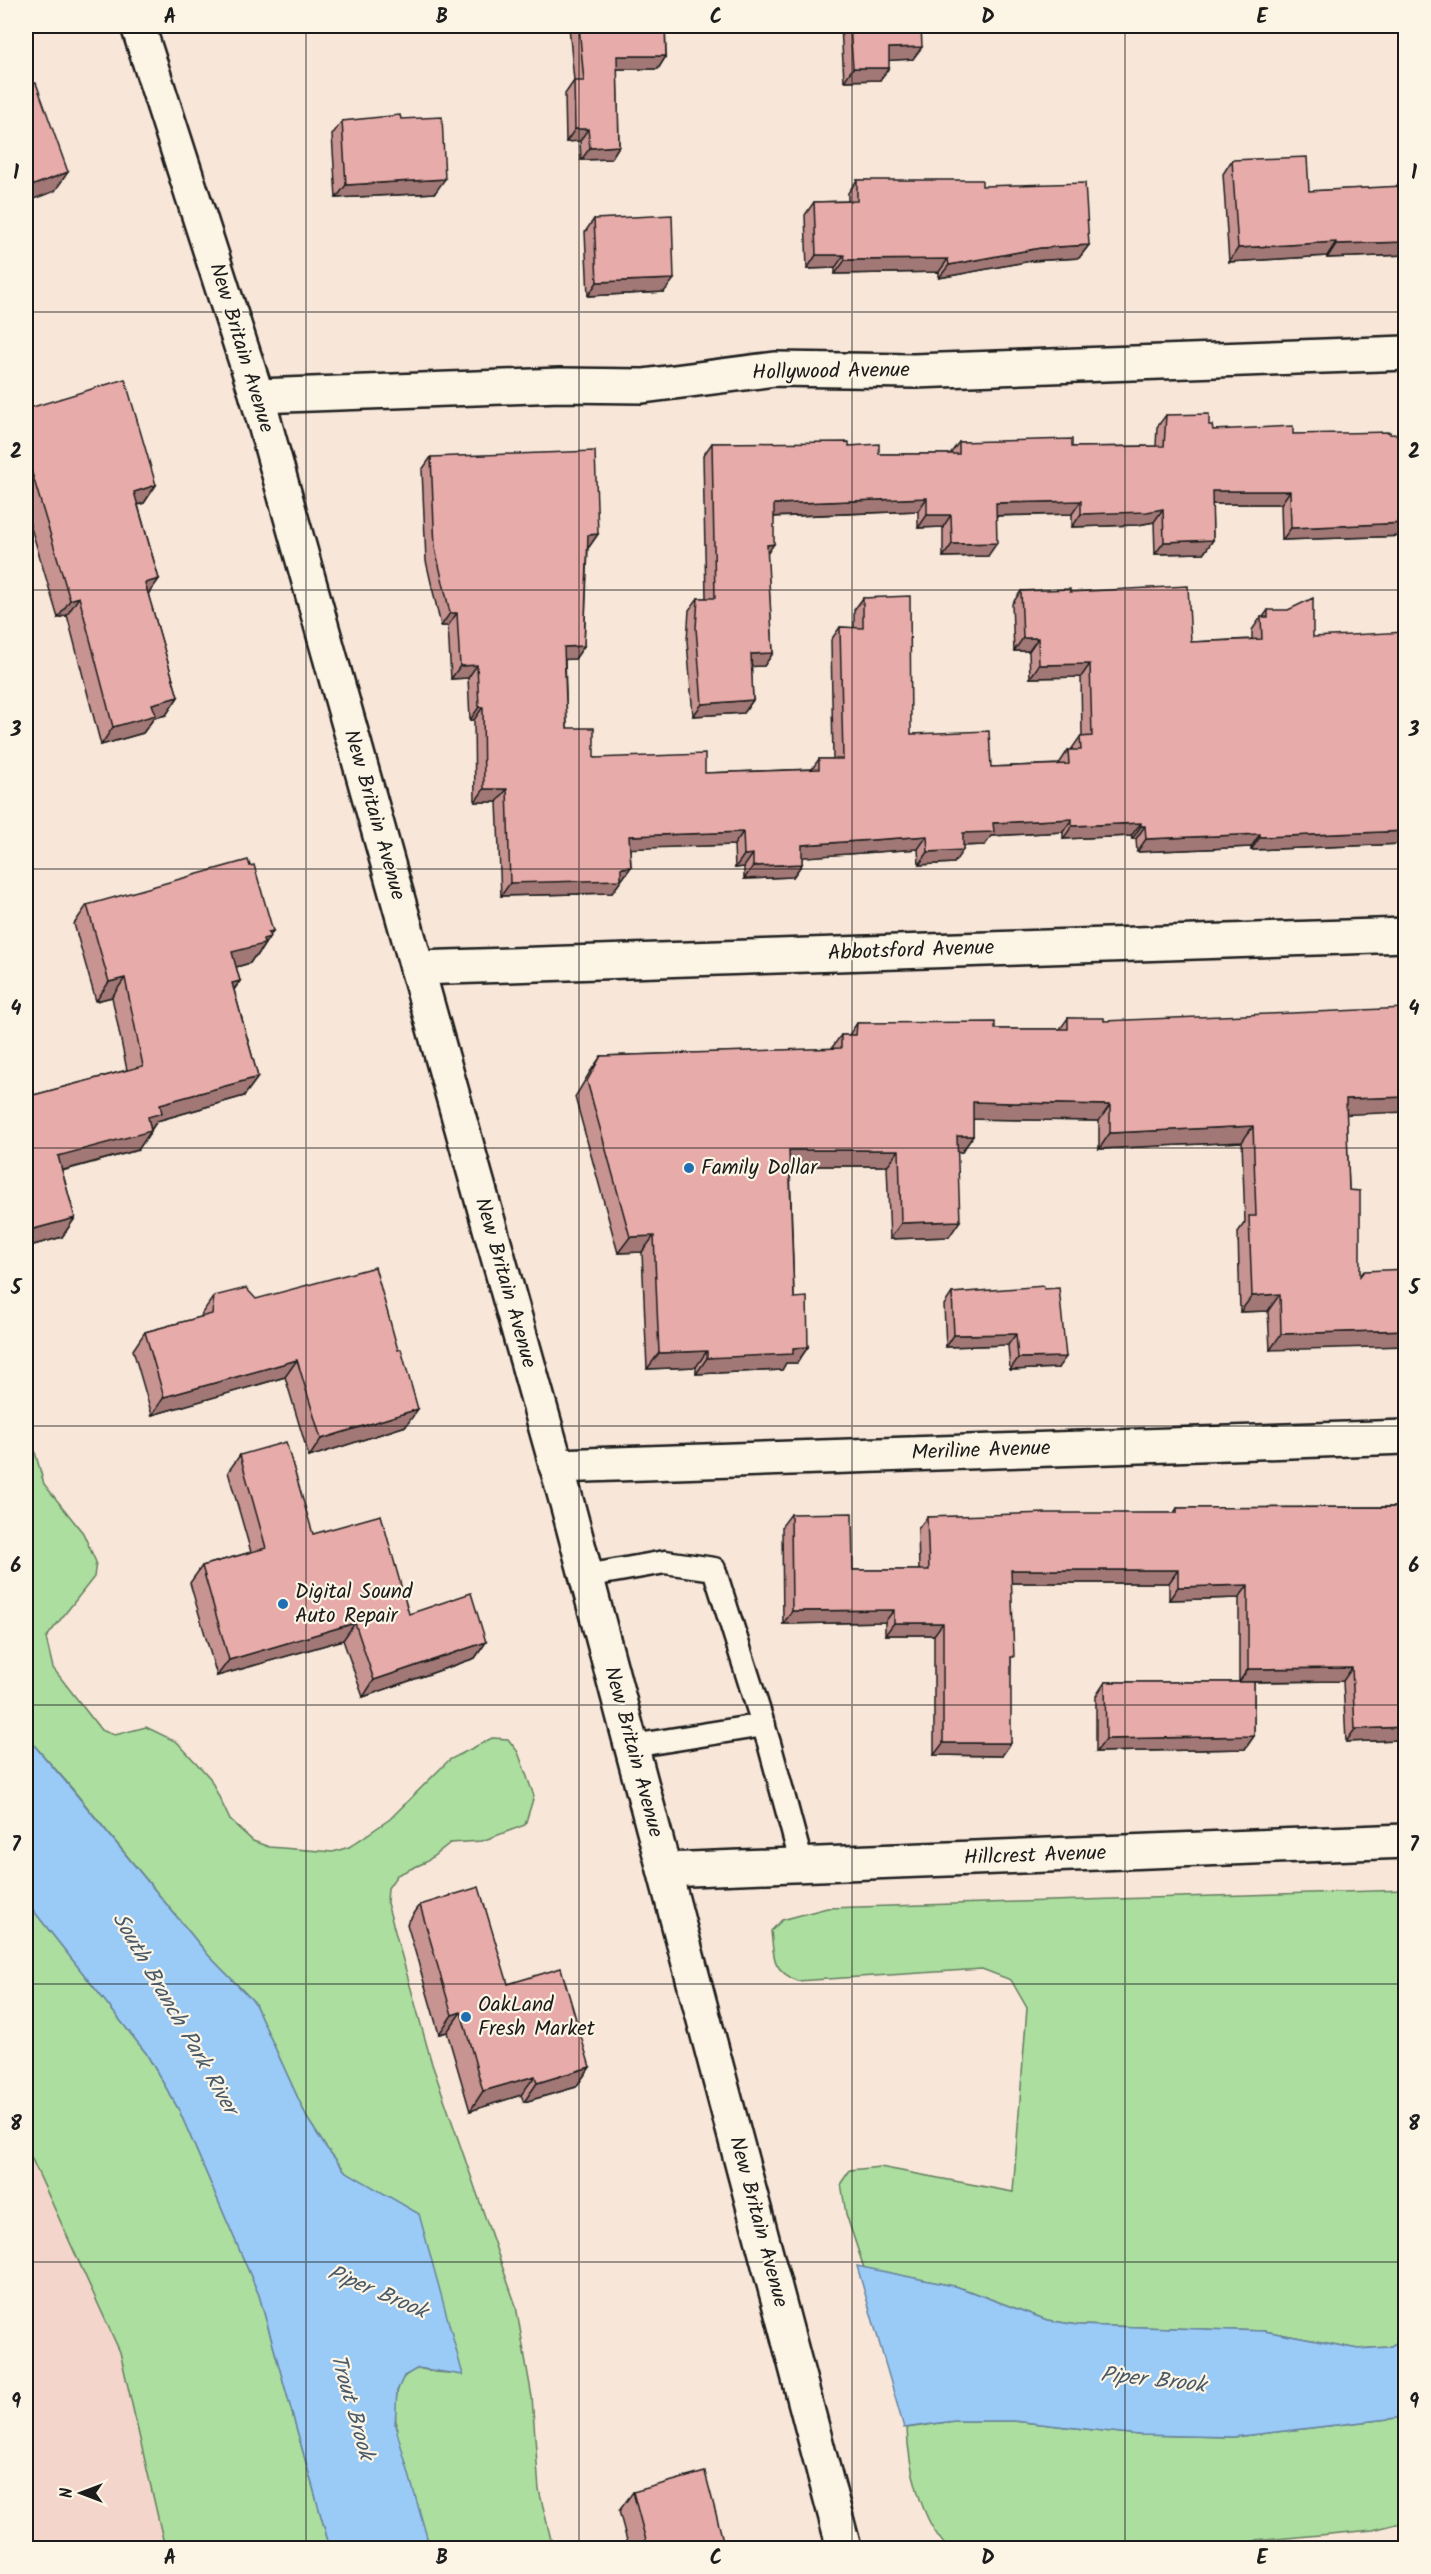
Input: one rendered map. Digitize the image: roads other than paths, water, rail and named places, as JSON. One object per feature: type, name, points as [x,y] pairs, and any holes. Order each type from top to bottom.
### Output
[{"type":"street","name":"New Britain Avenue","points":[[138,26],[257,396],[556,1466],[844,2548]]},
{"type":"street","name":"Hollywood Avenue","points":[[257,396],[560,385],[643,386],[775,369],[914,370],[1406,353]]},
{"type":"street","name":"Abbotsford Avenue","points":[[417,968],[1406,934]]},
{"type":"street","name":"Meriline Avenue","points":[[556,1466],[1406,1437]]},
{"type":"street","name":"Hillcrest Avenue","points":[[665,1870],[1406,1841]]},
{"type":"lane","points":[[586,1576],[665,1562],[714,1569],[764,1725],[802,1865]]},
{"type":"lane","points":[[632,1746],[764,1725]]},
{"type":"water","points":[[26,1736],[209,1956],[254,2002],[307,2118],[345,2171],[419,2214],[463,2375],[418,2368],[404,2376],[397,2391],[395,2425],[430,2548],[330,2548],[259,2295],[179,2110],[146,2053],[26,1901]]},
{"type":"water","name":"Piper Brook","points":[[857,2266],[958,2287],[1047,2320],[1077,2325],[1264,2331],[1358,2349],[1389,2347],[1405,2338],[1405,2417],[1233,2437],[1139,2435],[1014,2421],[954,2421],[904,2428]]},
{"type":"place","name":"Family Dollar","points":[[689,1168]]},
{"type":"place","name":"Digital Sound Auto Repair","points":[[283,1604]]},
{"type":"place","name":"OakLand Fresh Market","points":[[466,2017]]},
{"type":"water label","name":"South Branch Park River","points":[[174,2014]]},
{"type":"water label","name":"Trout Brook","points":[[351,2407]]}]
